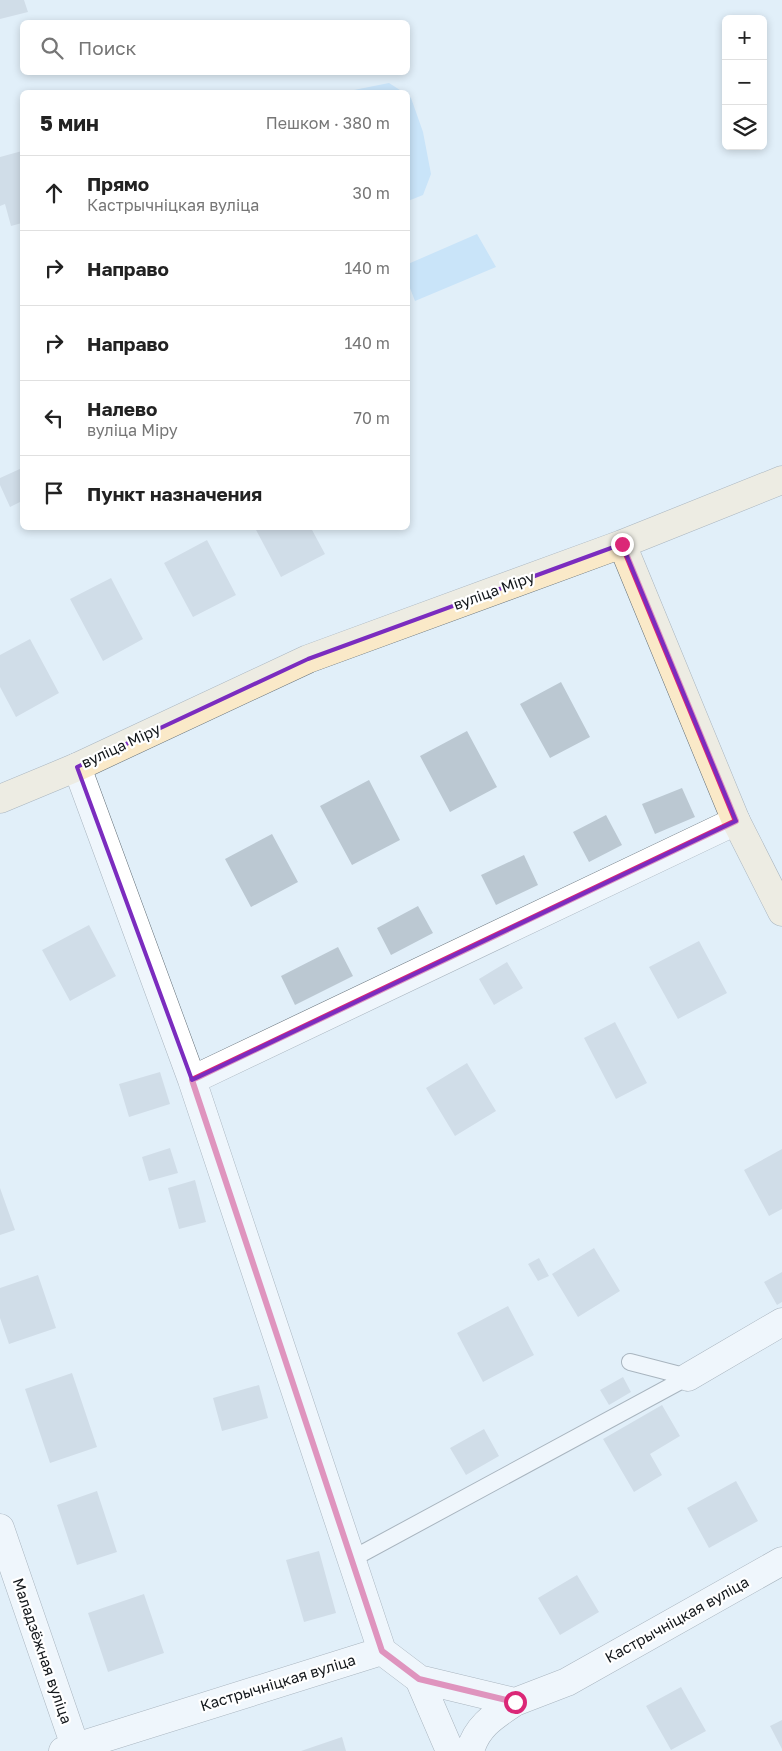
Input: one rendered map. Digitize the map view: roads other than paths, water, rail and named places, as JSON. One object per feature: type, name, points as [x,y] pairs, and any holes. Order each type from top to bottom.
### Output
[{"type":"street","name":"вуліца Міру","points":[[0,799],[77,767],[308,659],[622,544],[782,480]]},
{"type":"street","points":[[622,544],[736,821],[782,912]]},
{"type":"street","points":[[77,767],[192,1080],[350,1560],[382,1651],[419,1679],[515,1702]]},
{"type":"street","points":[[192,1080],[736,821]]},
{"type":"street","points":[[688,1377],[782,1322]]},
{"type":"street","name":"Маладзёжная вуліца","points":[[0,1528],[69,1749]]},
{"type":"street","name":"Кастрычніцкая вуліца","points":[[470,1751],[473,1739],[483,1724],[515,1702],[567,1682],[782,1561]]},
{"type":"street","name":"Кастрычніцкая вуліца","points":[[69,1749],[382,1651]]},
{"type":"street","points":[[419,1679],[450,1751]]},
{"type":"lane","points":[[630,1362],[688,1377]]},
{"type":"lane","points":[[350,1560],[688,1377]]},
{"type":"water","points":[[389,83],[400,90],[354,90]]},
{"type":"water","points":[[410,97],[423,132],[431,174],[423,195],[410,200]]},
{"type":"water","points":[[477,234],[496,267],[415,301],[410,288],[410,263]]}]
